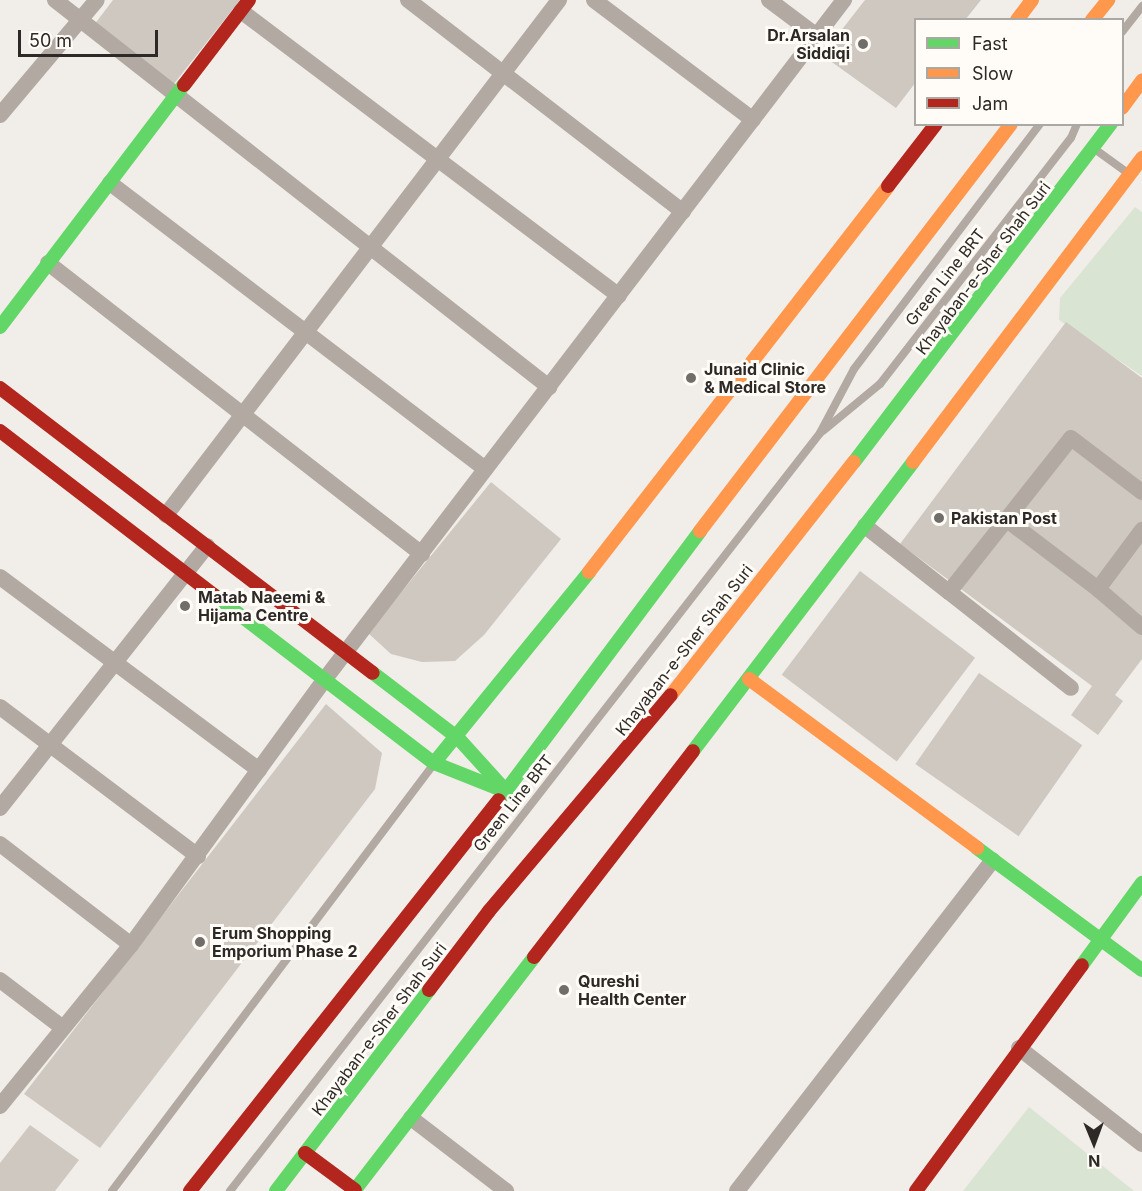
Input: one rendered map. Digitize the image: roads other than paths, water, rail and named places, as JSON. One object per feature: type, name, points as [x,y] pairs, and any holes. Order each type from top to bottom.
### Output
[{"type":"main road","points":[[1018,18],[1032,0]]},
{"type":"main road","points":[[1094,18],[1107,1]]},
{"type":"main road","points":[[0,327],[245,5]]},
{"type":"main road","points":[[1124,105],[1141,84]]},
{"type":"main road","points":[[434,763],[458,738],[934,126]]},
{"type":"main road","points":[[190,1191],[278,1076],[440,880],[847,334],[1009,126]]},
{"type":"main road","name":"Khayaban-e-Sher Shah Suri","points":[[276,1191],[489,911],[616,764],[915,384],[1095,149],[1110,126]]},
{"type":"main road","points":[[305,1153],[354,1191],[749,679],[1142,158]]},
{"type":"main road","points":[[0,388],[458,738],[506,791]]},
{"type":"main road","points":[[0,431],[434,763],[506,791]]},
{"type":"main road","points":[[749,679],[1142,970]]},
{"type":"main road","points":[[916,1191],[1018,1048],[1142,883]]},
{"type":"street","points":[[55,0],[549,387]]},
{"type":"street","points":[[2,107],[97,0]]},
{"type":"street","points":[[408,0],[683,212]]},
{"type":"street","points":[[166,515],[304,331],[559,0]]},
{"type":"street","points":[[594,0],[753,120]]},
{"type":"street","points":[[770,0],[817,36]]},
{"type":"street","points":[[0,1106],[131,945],[325,679],[844,0]]},
{"type":"street","points":[[245,5],[436,160],[619,296]]},
{"type":"street","points":[[110,183],[486,470]]},
{"type":"street","points":[[48,263],[240,416],[422,554]]},
{"type":"street","points":[[949,592],[1071,438],[1142,492]]},
{"type":"street","points":[[1007,520],[1098,589],[1142,627]]},
{"type":"street","points":[[865,526],[1071,688]]},
{"type":"street","points":[[1098,589],[1142,530]]},
{"type":"street","points":[[0,808],[114,660],[207,546]]},
{"type":"street","points":[[0,577],[259,770]]},
{"type":"street","points":[[0,707],[198,856]]},
{"type":"street","points":[[0,844],[131,945]]},
{"type":"street","points":[[737,1191],[993,860]]},
{"type":"street","points":[[0,980],[63,1028]]},
{"type":"street","points":[[1018,1048],[1142,1144]]},
{"type":"street","points":[[411,1119],[506,1191]]},
{"type":"lane","points":[[1124,29],[1142,6]]},
{"type":"lane","name":"Green Line BRT","points":[[230,1191],[820,433],[854,369],[1038,126]]},
{"type":"lane","name":"Green Line BRT","points":[[820,433],[880,384],[1071,138],[1076,126]]},
{"type":"lane","points":[[1095,149],[1129,174]]},
{"type":"lane","points":[[114,1190],[434,763]]},
{"type":"place","name":"Dr.Arsalan Siddiqi","points":[[863,44]]},
{"type":"place","name":"Junaid Clinic & Medical Store","points":[[691,378]]},
{"type":"place","name":"Pakistan Post","points":[[939,518]]},
{"type":"place","name":"Matab Naeemi & Hijama Centre","points":[[185,606]]},
{"type":"place","name":"Erum Shopping Emporium Phase 2","points":[[200,942]]},
{"type":"place","name":"Qureshi Health Center","points":[[564,990]]}]
